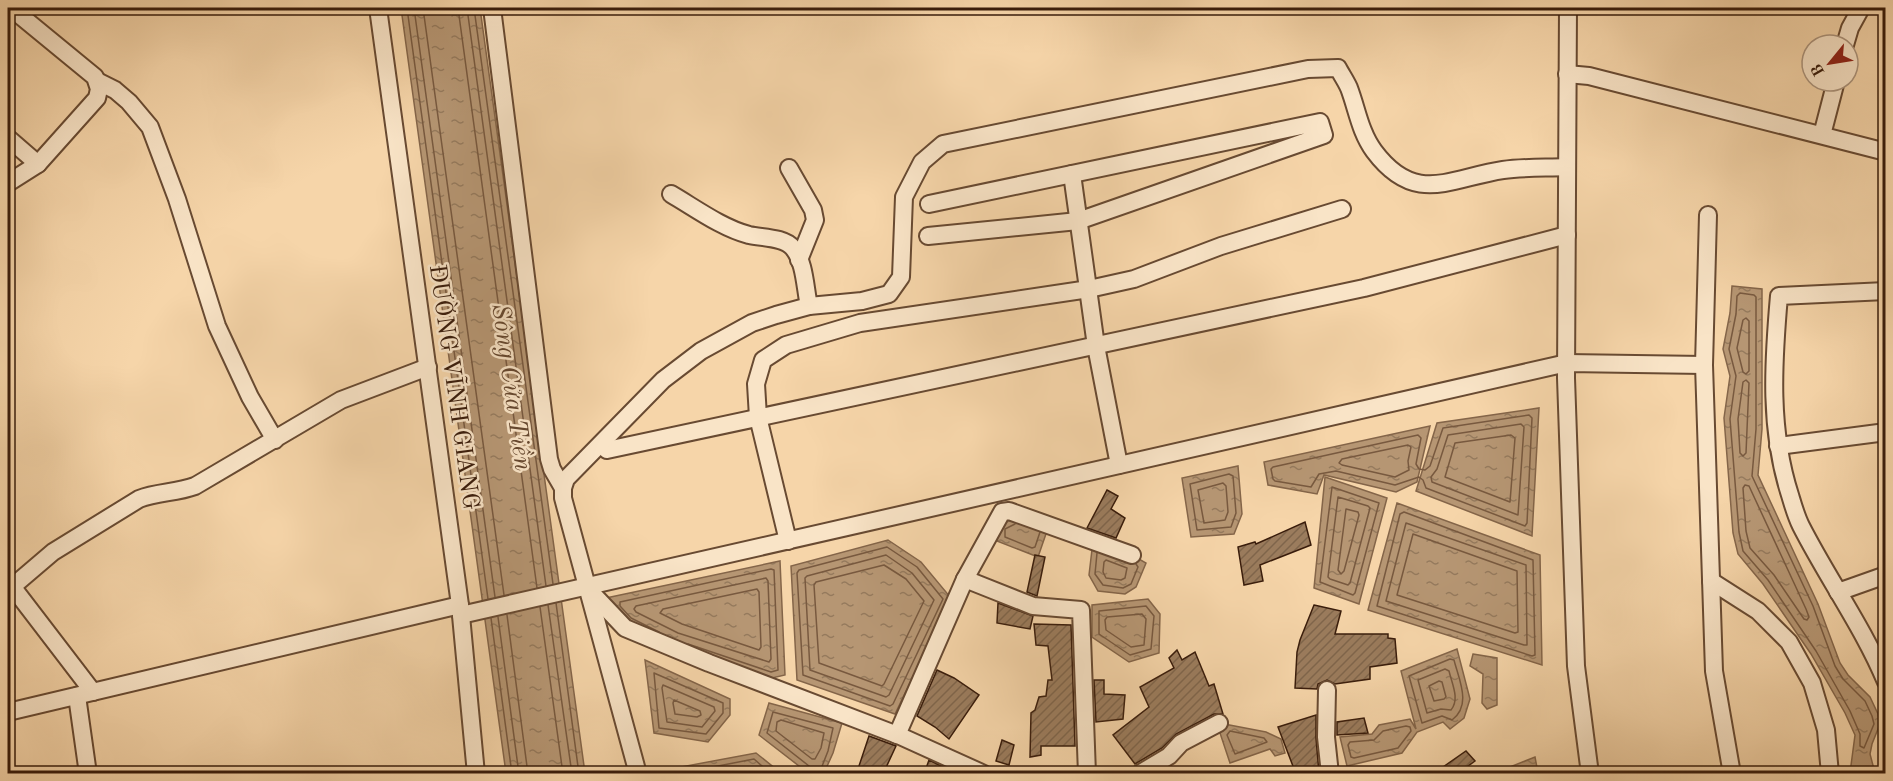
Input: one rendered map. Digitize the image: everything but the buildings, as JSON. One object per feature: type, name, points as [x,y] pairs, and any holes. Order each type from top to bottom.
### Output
[{"type":"street","points":[[8,183],[38,164],[97,98],[99,89],[95,77],[11,8]]},
{"type":"street","name":"ĐƯỜNG VĨNH GIANG","points":[[378,8],[461,610],[476,774]]},
{"type":"street","points":[[492,8],[549,459],[563,488]]},
{"type":"street","points":[[1568,8],[1567,363],[1576,666],[1590,774]]},
{"type":"street","points":[[1849,33],[1861,8]]},
{"type":"street","points":[[638,774],[579,589],[563,488],[571,472],[663,380],[701,351],[752,323],[809,306],[862,301],[890,294],[902,278],[904,197],[922,162],[943,144],[1308,69],[1338,68],[1348,86],[1363,132],[1374,152],[1394,171],[1416,184],[1442,184],[1503,170],[1567,167]]},
{"type":"street","points":[[1567,74],[1589,76],[1886,152]]},
{"type":"street","points":[[97,81],[115,90],[129,102],[150,127],[177,199],[217,326],[250,397],[275,440]]},
{"type":"street","points":[[1822,135],[1833,93]]},
{"type":"street","points":[[928,236],[1078,221],[1324,135],[1320,122],[929,204]]},
{"type":"street","points":[[8,138],[38,164]]},
{"type":"street","points":[[789,168],[813,210],[815,220],[799,260]]},
{"type":"street","points":[[1072,174],[1096,346],[1119,465]]},
{"type":"street","points":[[671,194],[734,229],[789,243],[798,254],[809,306]]},
{"type":"street","points":[[788,541],[758,417],[756,384],[763,360],[786,345],[860,322],[1089,289],[1134,279],[1221,246],[1342,209]]},
{"type":"street","points":[[1708,215],[1704,365],[1714,671],[1732,774]]},
{"type":"street","points":[[607,450],[1364,288],[1567,235]]},
{"type":"street","points":[[1886,291],[1779,296],[1773,362],[1775,427],[1778,446],[1785,480],[1800,524],[1852,614],[1886,682]]},
{"type":"street","points":[[8,712],[461,610],[481,611],[1567,363],[1704,365]]},
{"type":"street","points":[[88,774],[85,694],[10,584],[53,552],[139,499],[195,486],[357,393],[428,367]]},
{"type":"street","points":[[1778,446],[1886,432]]},
{"type":"street","points":[[897,735],[965,579],[1005,511],[1132,555]]},
{"type":"street","points":[[1838,592],[1886,575]]},
{"type":"street","points":[[965,579],[1033,606],[1081,610],[1087,774]]},
{"type":"street","points":[[1711,581],[1758,611],[1789,642],[1812,683],[1826,730],[1830,774]]},
{"type":"street","points":[[579,589],[625,628],[709,663],[897,735],[984,774]]},
{"type":"street","points":[[1327,690],[1326,737],[1330,774]]},
{"type":"street","points":[[1139,774],[1169,756],[1181,742],[1219,723]]},
{"type":"water","name":"Sông Cửa Tiền","points":[[401,8],[480,8],[585,773],[506,773]]},
{"type":"water","points":[[1732,286],[1762,289],[1762,429],[1758,475],[1818,604],[1840,663],[1848,675],[1870,697],[1878,714],[1880,724],[1870,754],[1875,773],[1850,773],[1855,735],[1845,713],[1811,654],[1763,584],[1738,554],[1733,533],[1724,418],[1730,376],[1723,349],[1730,313]]},
{"type":"water","points":[[1539,408],[1532,536],[1416,491],[1437,423]]},
{"type":"water","points":[[1430,426],[1417,482],[1396,492],[1324,475],[1317,494],[1268,485],[1264,462]]},
{"type":"water","points":[[1238,466],[1242,514],[1234,534],[1191,537],[1182,478]]},
{"type":"water","points":[[1325,477],[1387,498],[1359,604],[1314,588]]},
{"type":"water","points":[[1397,503],[1540,555],[1542,665],[1368,610]]},
{"type":"water","points":[[1009,518],[1048,528],[1038,557],[997,541],[999,526]]},
{"type":"water","points":[[888,540],[921,562],[951,598],[895,714],[797,680],[791,566]]},
{"type":"water","points":[[1093,541],[1132,555],[1146,563],[1136,587],[1125,594],[1098,591],[1089,575]]},
{"type":"water","points":[[780,561],[785,675],[772,678],[673,645],[627,623],[606,598]]},
{"type":"water","points":[[1148,599],[1160,614],[1159,653],[1129,662],[1092,637],[1092,605]]},
{"type":"water","points":[[1457,649],[1470,699],[1464,718],[1450,729],[1443,722],[1417,732],[1402,753],[1347,766],[1340,737],[1372,734],[1379,725],[1410,719],[1416,729],[1401,671]]},
{"type":"water","points":[[1473,654],[1497,658],[1497,705],[1487,709],[1482,703],[1483,674],[1470,666]]},
{"type":"water","points":[[645,660],[730,699],[730,715],[708,742],[654,733]]},
{"type":"water","points":[[769,703],[842,723],[824,773],[808,773],[759,735]]},
{"type":"water","points":[[1217,724],[1266,732],[1281,739],[1285,753],[1275,756],[1270,749],[1230,763]]},
{"type":"water","points":[[756,753],[781,773],[666,774],[665,770]]},
{"type":"water","points":[[1535,757],[1538,773],[1512,773],[1510,767]]}]
